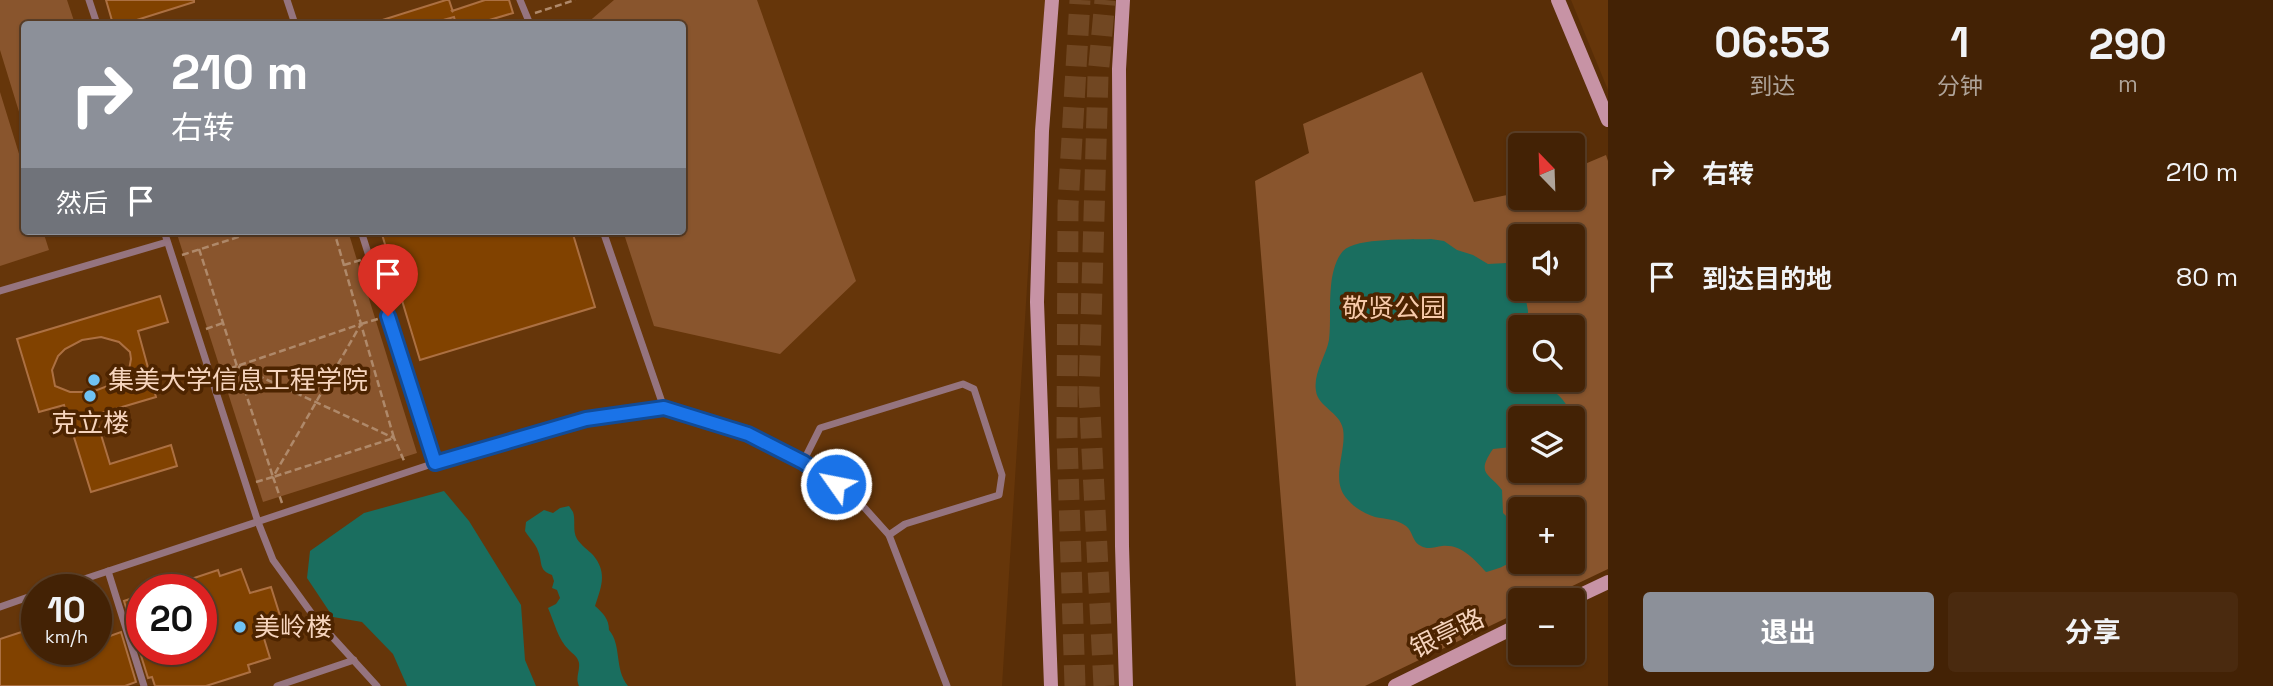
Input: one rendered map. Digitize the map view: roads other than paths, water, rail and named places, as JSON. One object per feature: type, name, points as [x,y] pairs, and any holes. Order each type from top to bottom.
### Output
[{"type":"main road","points":[[1051,686],[1037,302],[1041,131],[1052,0]]},
{"type":"main road","points":[[1123,0],[1119,82],[1122,546],[1126,686]]},
{"type":"main road","points":[[1558,0],[1608,120]]},
{"type":"main road","points":[[1585,593],[1608,582]]},
{"type":"main road","name":"银亭路","points":[[1395,686],[1508,630]]},
{"type":"lane","points":[[89,0],[96,21]]},
{"type":"lane","points":[[287,0],[294,21]]},
{"type":"lane","points":[[520,0],[528,20]]},
{"type":"lane","points":[[165,235],[258,522],[273,560],[315,618],[377,686]]},
{"type":"lane","points":[[362,235],[435,463]]},
{"type":"lane","points":[[604,235],[664,408]]},
{"type":"lane","points":[[0,291],[167,242]]},
{"type":"lane","points":[[803,462],[820,428],[963,384],[974,389],[1002,475],[999,495],[905,524],[889,535]]},
{"type":"lane","points":[[99,574],[435,463],[586,419],[664,408],[748,434],[803,462],[853,495],[889,535],[947,686]]},
{"type":"lane","points":[[108,571],[144,686]]},
{"type":"lane","points":[[0,607],[21,600]]},
{"type":"lane","points":[[277,686],[354,660]]},
{"type":"water","points":[[1385,240],[1444,241],[1488,264],[1508,264],[1508,301],[1526,301],[1528,315],[1508,315],[1508,392],[1553,392],[1567,406],[1508,406],[1508,447],[1493,449],[1485,464],[1486,473],[1502,490],[1503,513],[1508,518],[1508,564],[1502,567],[1486,572],[1472,558],[1455,547],[1424,547],[1416,542],[1408,528],[1357,508],[1342,492],[1339,475],[1343,429],[1338,418],[1321,401],[1316,391],[1318,371],[1329,340],[1332,277],[1343,251],[1360,243]]},
{"type":"water","points":[[444,491],[469,521],[521,605],[525,660],[536,686],[407,686],[393,654],[362,622],[333,617],[307,578],[310,551],[364,513]]},
{"type":"water","points":[[569,506],[574,515],[577,539],[598,562],[602,574],[595,606],[607,619],[621,672],[628,686],[579,686],[578,661],[562,641],[548,608],[560,598],[557,590],[552,588],[552,575],[543,568],[537,548],[525,531],[526,522],[544,510],[553,513]]},
{"type":"tunnel","points":[[1075,686],[1067,437],[1068,206],[1080,0]]},
{"type":"tunnel","points":[[1104,686],[1089,392],[1098,76],[1105,0]]},
{"type":"place","name":"集美大学信息工程学院","points":[[94,380]]},
{"type":"place","name":"克立楼","points":[[90,396]]},
{"type":"place","name":"美岭楼","points":[[240,627]]},
{"type":"park label","name":"敬贤公园","points":[[1394,308]]}]
